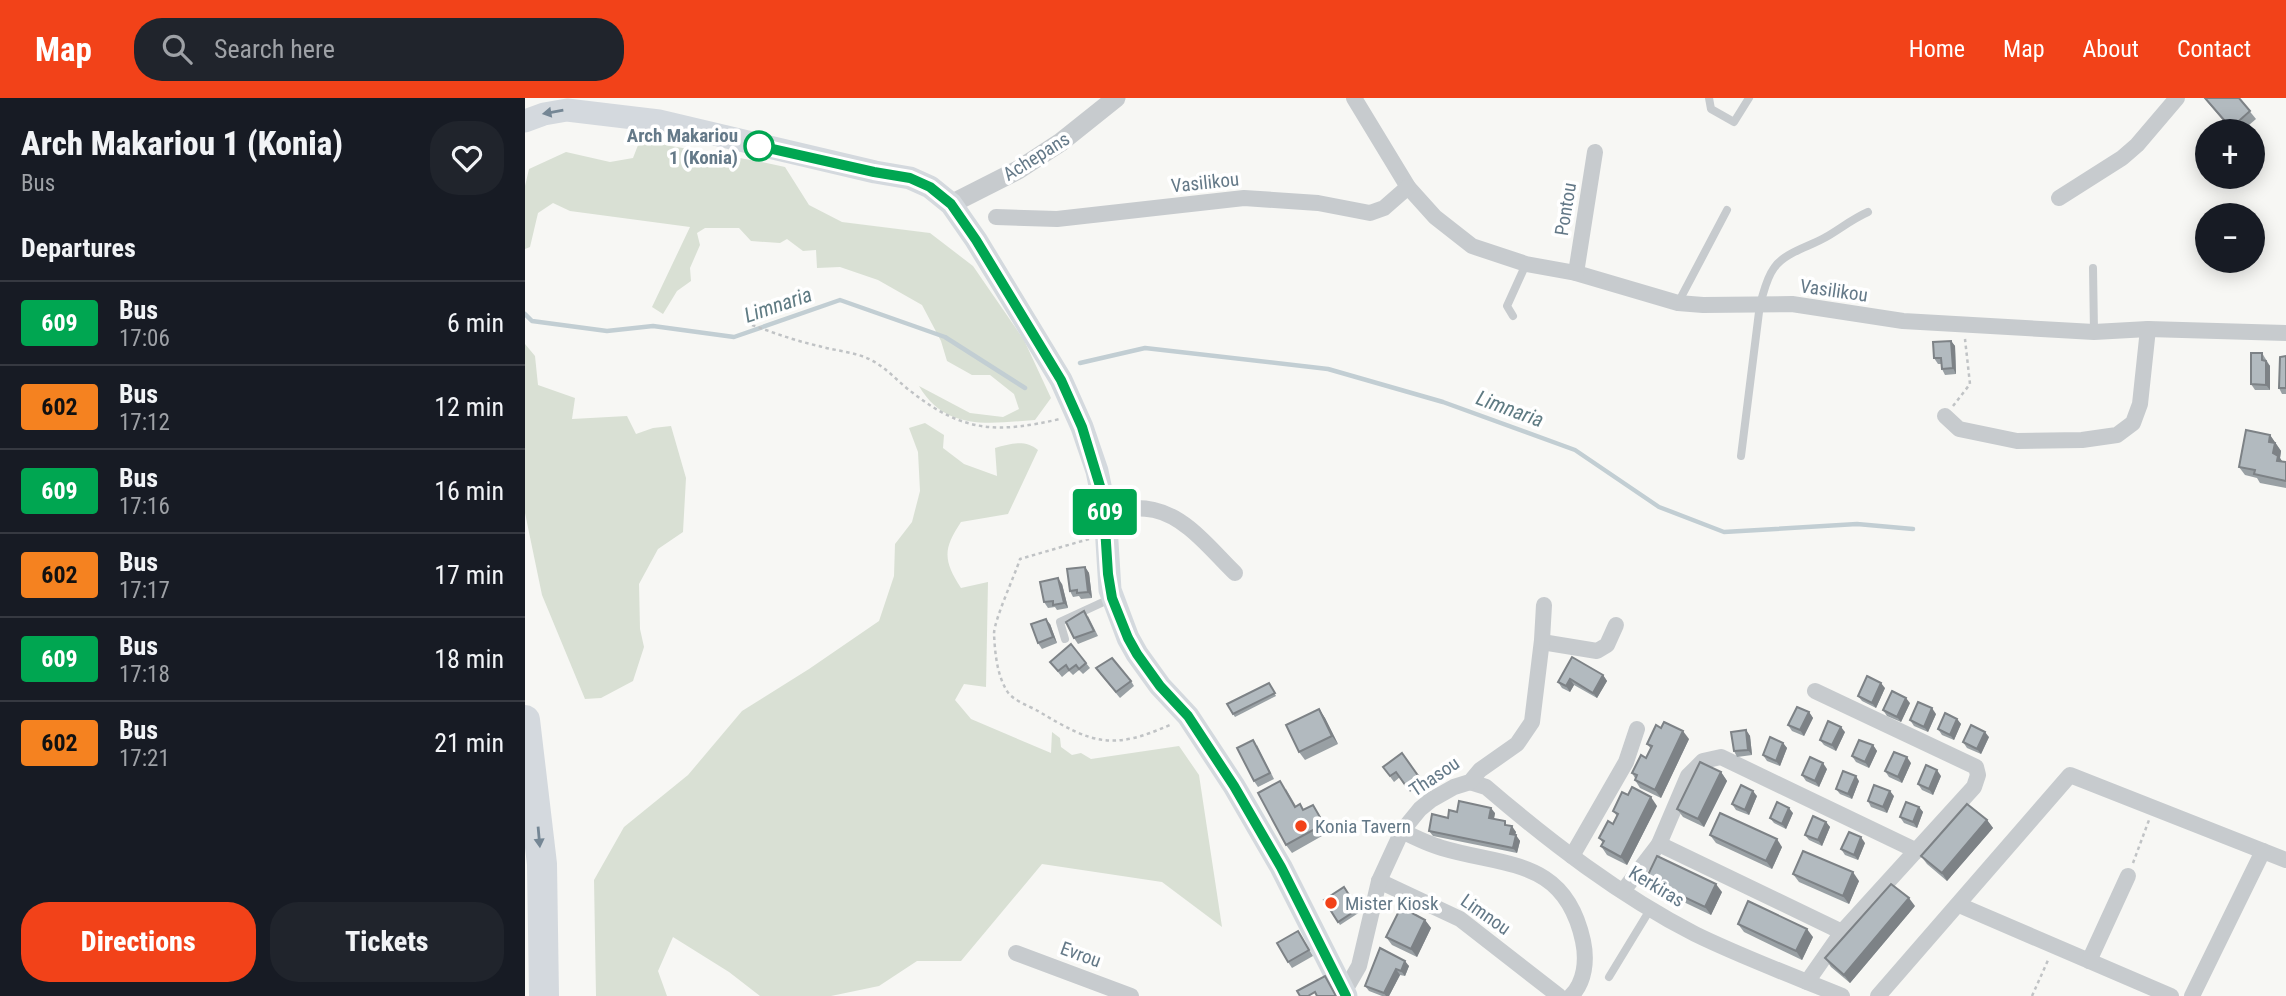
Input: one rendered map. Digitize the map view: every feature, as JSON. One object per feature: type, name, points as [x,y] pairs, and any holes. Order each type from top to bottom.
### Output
[{"type":"highway","points":[[525,720],[542,864],[544,996]]},
{"type":"main road","points":[[606,98],[659,121]]},
{"type":"main road","points":[[525,121],[567,110],[659,121],[874,172],[910,178],[930,187],[951,204],[976,240],[1061,380],[1077,415],[1097,471],[1105,510],[1112,598],[1137,654],[1160,686],[1188,716],[1216,758],[1267,842],[1345,994]]},
{"type":"street","name":"Achepans","points":[[951,204],[1029,163],[1061,142],[1116,98]]},
{"type":"street","name":"Vasilikou","points":[[1354,98],[1408,187],[1435,217],[1472,246],[1526,264],[1576,273],[1678,303],[1792,304],[1903,321],[2094,332],[2148,329],[2286,333]]},
{"type":"street","points":[[2059,198],[2122,158],[2137,145],[2177,98]]},
{"type":"street","name":"Pontou","points":[[1576,273],[1595,152]]},
{"type":"street","name":"Vasilikou","points":[[996,216],[1057,219],[1244,198],[1318,203],[1370,213],[1384,208],[1408,187]]},
{"type":"street","points":[[1945,416],[1959,429],[2017,441],[2082,440],[2117,435],[2133,423],[2140,404],[2148,329]]},
{"type":"street","points":[[1105,510],[1137,508],[1167,514],[1197,535],[1235,573]]},
{"type":"street","name":"Thasou","points":[[1345,994],[1359,966],[1379,881],[1402,831],[1431,800],[1454,787],[1470,782],[1480,770],[1517,744],[1532,722],[1542,642],[1543,606]]},
{"type":"street","points":[[1542,642],[1597,651],[1607,645],[1616,625]]},
{"type":"street","points":[[1807,982],[1842,932],[1974,788],[1978,775],[1976,767],[1815,691]]},
{"type":"street","points":[[1572,856],[1626,762],[1637,729]]},
{"type":"street","points":[[1623,891],[1658,844],[1688,776],[1703,761],[1721,757],[1917,851]]},
{"type":"street","points":[[1878,996],[2070,775],[2286,860]]},
{"type":"street","name":"Kerkiras","points":[[1470,782],[1486,787],[1572,856],[1651,908],[1695,933],[1842,996]]},
{"type":"street","points":[[1402,831],[1445,849],[1517,865],[1542,874],[1551,882],[1571,909],[1584,945],[1583,976],[1571,996]]},
{"type":"street","points":[[1658,844],[1842,932]]},
{"type":"street","points":[[2192,996],[2263,851]]},
{"type":"street","points":[[2089,961],[2128,876]]},
{"type":"street","name":"Limnou","points":[[1379,881],[1460,919],[1559,996]]},
{"type":"street","points":[[1959,905],[2171,996]]},
{"type":"street","name":"Evrou","points":[[1016,953],[1131,996]]},
{"type":"lane","points":[[1709,98],[1711,109],[1734,122],[1749,98]]},
{"type":"lane","points":[[1678,303],[1727,210]]},
{"type":"lane","points":[[1741,456],[1760,304],[1767,281],[1776,266],[1791,254],[1825,238],[1868,212]]},
{"type":"lane","points":[[1513,316],[1507,306],[1526,264]]},
{"type":"lane","points":[[2093,268],[2094,332]]},
{"type":"lane","points":[[1065,639],[1060,622],[1112,598]]},
{"type":"lane","points":[[1609,976],[1651,908]]},
{"type":"path","points":[[752,325],[795,340],[869,358],[933,408],[977,427],[1029,426],[1077,415]]},
{"type":"path","points":[[1945,416],[1970,384],[1964,325]]},
{"type":"path","points":[[1106,534],[1020,559],[994,631],[998,669],[1007,694],[1091,739],[1124,741],[1145,736],[1188,716]]},
{"type":"path","points":[[2128,876],[2154,808]]},
{"type":"path","points":[[2032,996],[2054,946]]},
{"type":"shaded area","points":[[640,140],[785,167],[809,205],[842,222],[930,233],[973,266],[1024,340],[1051,398],[1035,420],[986,423],[956,418],[942,411],[919,386],[970,413],[1003,417],[1019,409],[1014,394],[990,375],[972,375],[947,361],[941,341],[922,305],[878,280],[840,267],[817,268],[816,250],[803,251],[787,239],[780,243],[751,241],[739,228],[705,228],[697,233],[700,245],[690,268],[691,281],[677,291],[663,314],[652,307],[690,227],[570,211],[553,203],[538,213],[530,247],[525,249],[525,186],[529,169],[566,152],[610,162],[633,158]]},
{"type":"shaded area","points":[[525,344],[535,356],[538,385],[575,398],[572,419],[627,416],[636,434],[671,426],[686,478],[683,532],[658,549],[639,584],[640,629],[644,647],[633,681],[601,698],[585,699],[542,595],[525,513]]},
{"type":"shaded area","points":[[925,423],[944,435],[943,448],[964,464],[997,476],[995,448],[1023,443],[1038,450],[1008,514],[961,522],[948,547],[948,562],[961,588],[988,582],[986,687],[964,684],[955,700],[971,719],[1051,753],[1052,732],[1060,738],[1061,747],[1072,755],[1081,753],[1091,759],[1179,746],[1199,775],[1222,927],[1162,882],[1042,864],[961,961],[917,961],[879,986],[831,996],[760,996],[729,972],[673,937],[658,971],[667,996],[596,996],[594,880],[624,827],[688,775],[742,711],[879,621],[894,576],[895,544],[912,522],[920,491],[918,452],[909,428]]},
{"type":"building","points":[[2205,98],[2239,98],[2250,111],[2241,119],[2223,119]]},
{"type":"building","points":[[1951,341],[1953,368],[1942,369],[1941,358],[1934,358],[1933,342]]},
{"type":"building","points":[[2251,353],[2262,353],[2262,360],[2266,361],[2266,385],[2251,384]]},
{"type":"building","points":[[2286,356],[2286,388],[2279,388],[2280,357]]},
{"type":"building","points":[[2246,430],[2270,435],[2269,442],[2275,443],[2273,453],[2278,456],[2277,461],[2286,462],[2286,481],[2254,474],[2255,470],[2239,467]]},
{"type":"building","points":[[1085,567],[1088,592],[1070,591],[1067,569]]},
{"type":"building","points":[[1058,578],[1064,603],[1053,605],[1053,601],[1044,602],[1040,582]]},
{"type":"building","points":[[1084,611],[1094,631],[1074,638],[1066,622]]},
{"type":"building","points":[[1046,619],[1053,637],[1038,643],[1031,624]]},
{"type":"building","points":[[1071,644],[1086,663],[1079,669],[1076,665],[1069,670],[1066,665],[1058,671],[1050,662]]},
{"type":"building","points":[[1572,657],[1603,675],[1593,693],[1570,679],[1566,686],[1558,682]]},
{"type":"building","points":[[1112,658],[1131,681],[1116,692],[1096,668]]},
{"type":"building","points":[[1867,676],[1881,683],[1872,703],[1858,696]]},
{"type":"building","points":[[1269,683],[1275,693],[1233,714],[1227,704]]},
{"type":"building","points":[[1892,691],[1906,698],[1897,717],[1883,710]]},
{"type":"building","points":[[1918,702],[1932,708],[1924,727],[1910,720]]},
{"type":"building","points":[[1797,707],[1809,712],[1800,730],[1788,725]]},
{"type":"building","points":[[1319,709],[1332,736],[1299,752],[1286,725]]},
{"type":"building","points":[[1945,713],[1957,719],[1950,735],[1938,729]]},
{"type":"building","points":[[1828,721],[1841,727],[1832,745],[1820,740]]},
{"type":"building","points":[[1664,722],[1683,731],[1655,790],[1635,780],[1637,775],[1632,773],[1641,755],[1646,758],[1652,746],[1647,744],[1656,725],[1661,728]]},
{"type":"building","points":[[1971,725],[1985,732],[1977,749],[1963,742]]},
{"type":"building","points":[[1746,730],[1748,750],[1734,751],[1731,732]]},
{"type":"building","points":[[1770,737],[1783,743],[1776,761],[1763,755]]},
{"type":"building","points":[[1253,740],[1270,773],[1254,781],[1237,748]]},
{"type":"building","points":[[1859,740],[1873,745],[1865,762],[1852,756]]},
{"type":"building","points":[[1894,752],[1907,757],[1898,777],[1885,771]]},
{"type":"building","points":[[1402,753],[1419,777],[1406,786],[1396,772],[1390,776],[1383,767]]},
{"type":"building","points":[[1810,757],[1823,763],[1815,781],[1802,775]]},
{"type":"building","points":[[1700,762],[1721,772],[1698,819],[1677,809]]},
{"type":"building","points":[[1926,765],[1937,770],[1929,789],[1918,784]]},
{"type":"building","points":[[1843,771],[1856,776],[1848,794],[1836,789]]},
{"type":"building","name":"Konia Tavern","points":[[1280,781],[1295,807],[1300,804],[1303,810],[1313,805],[1324,824],[1286,845],[1258,793]]},
{"type":"building","points":[[1741,785],[1753,791],[1745,810],[1732,804]]},
{"type":"building","points":[[1874,785],[1890,791],[1883,807],[1868,801]]},
{"type":"building","points":[[1632,787],[1651,797],[1621,857],[1601,846],[1604,841],[1599,838],[1608,821],[1613,824],[1618,814],[1613,811],[1622,792],[1628,795]]},
{"type":"building","points":[[1459,801],[1491,808],[1489,818],[1505,821],[1505,825],[1512,826],[1510,834],[1516,835],[1513,848],[1429,831],[1432,814],[1448,818],[1449,810],[1457,812]]},
{"type":"building","points":[[1777,802],[1789,808],[1782,824],[1770,818]]},
{"type":"building","points":[[1906,802],[1919,807],[1913,822],[1900,817]]},
{"type":"building","points":[[1967,804],[1987,820],[1942,873],[1921,856]]},
{"type":"building","points":[[1720,813],[1777,839],[1766,861],[1710,835]]},
{"type":"building","points":[[1813,816],[1826,822],[1818,840],[1805,835]]},
{"type":"building","points":[[1849,832],[1861,837],[1854,855],[1841,849]]},
{"type":"building","points":[[1803,851],[1853,872],[1843,896],[1793,874]]},
{"type":"building","points":[[1657,856],[1716,884],[1705,907],[1646,879]]},
{"type":"building","points":[[1891,884],[1909,898],[1844,975],[1825,958]]},
{"type":"building","points":[[1344,887],[1358,909],[1338,922],[1324,900]]},
{"type":"building","points":[[1748,901],[1807,929],[1796,951],[1738,924]]},
{"type":"building","points":[[1401,907],[1425,920],[1411,949],[1386,937]]},
{"type":"building","points":[[1298,931],[1309,950],[1288,962],[1277,943]]},
{"type":"building","points":[[1380,948],[1405,961],[1401,971],[1396,969],[1384,993],[1365,986]]},
{"type":"building","points":[[1325,976],[1336,996],[1317,996],[1315,992],[1300,996],[1297,991]]},
{"type":"waterway","name":"Limnaria","points":[[525,314],[532,321],[607,331],[653,326],[734,337],[840,300],[945,337],[1025,388]]},
{"type":"waterway","name":"Limnaria","points":[[1080,363],[1145,348],[1328,369],[1443,402],[1575,450],[1659,507],[1724,532],[1857,524],[1913,529]]},
{"type":"bus line","name":"609","points":[[759,146],[910,178],[930,187],[951,204],[976,240],[1074,406],[1103,496],[1112,598],[1128,638],[1160,686],[1188,716],[1234,786],[1281,867],[1346,996]]},
{"type":"place","name":"Arch Makariou 1 (Konia)","points":[[759,146]]},
{"type":"place","name":"Konia Tavern","points":[[1301,826]]},
{"type":"place","name":"Mister Kiosk","points":[[1331,903]]}]
